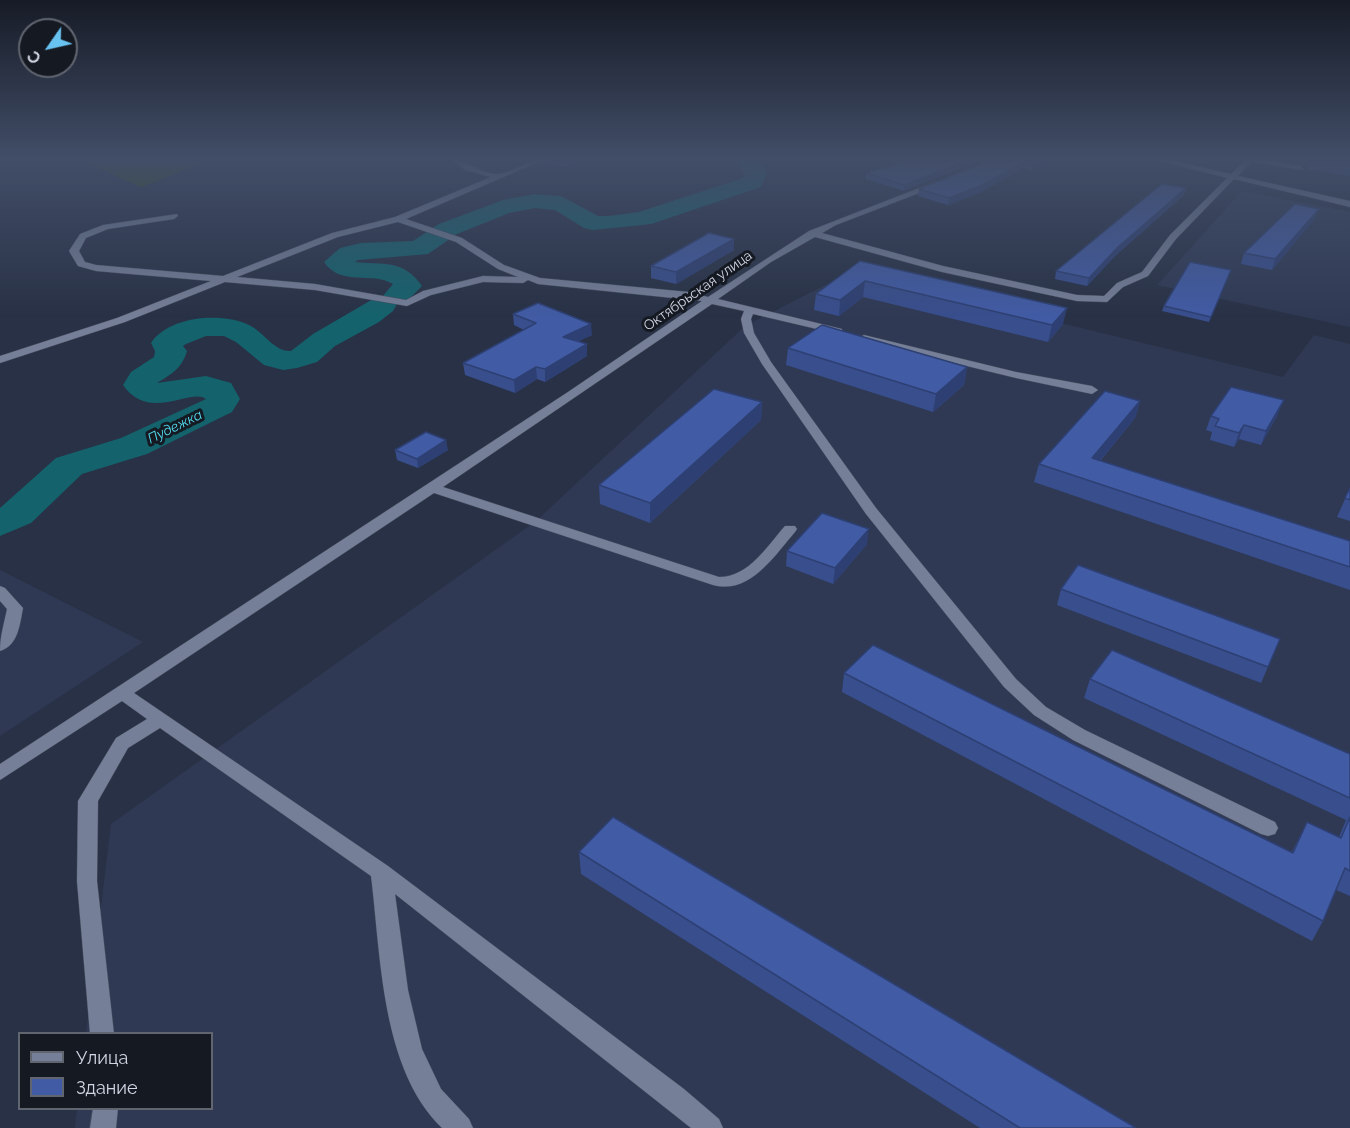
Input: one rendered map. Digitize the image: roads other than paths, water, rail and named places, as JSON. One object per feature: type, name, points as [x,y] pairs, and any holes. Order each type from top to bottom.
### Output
[{"type":"street","points":[[0,360],[89,332],[335,235],[398,219],[413,213]]},
{"type":"street","name":"Октябрьская улица","points":[[0,773],[433,488],[708,299],[812,233],[857,213]]},
{"type":"street","points":[[812,233],[954,271],[1077,298],[1107,299],[1120,285],[1145,274],[1173,237],[1197,213]]},
{"type":"street","points":[[174,216],[106,227],[82,236],[74,251],[81,264],[96,268],[339,290],[397,303],[411,302],[427,293],[483,279],[538,281],[708,299],[1025,377],[1092,390]]},
{"type":"street","points":[[398,219],[431,232],[450,236],[467,244],[501,267],[538,281]]},
{"type":"street","points":[[750,309],[746,319],[749,333],[772,371],[871,511],[1010,683],[1040,711],[1079,735],[1268,828]]},
{"type":"street","points":[[433,488],[718,582],[730,583],[745,577],[790,529]]},
{"type":"street","points":[[0,591],[15,608],[15,618],[11,632],[0,646]]},
{"type":"street","points":[[122,693],[381,872],[675,1098],[710,1128]]},
{"type":"street","points":[[102,1032],[87,881],[88,801],[122,743],[160,718]]},
{"type":"street","points":[[381,872],[402,1023],[414,1065],[432,1099],[460,1128]]},
{"type":"street","points":[[103,1128],[106,1110]]},
{"type":"waterway","name":"Пудежка","points":[[396,296],[408,286],[403,278],[385,272],[353,270],[337,262],[349,254],[361,251],[419,249],[448,229],[489,213]]},
{"type":"waterway","name":"Пудежка","points":[[576,213],[593,223],[642,219],[661,213]]},
{"type":"waterway","name":"Пудежка","points":[[0,524],[17,515],[69,466],[134,446],[220,405],[223,399],[221,391],[208,386],[153,393],[139,385],[142,379],[168,362],[171,351],[166,343],[175,337],[195,329],[227,327],[247,336],[270,357],[292,360],[306,356],[324,340],[362,320],[383,305]]}]
